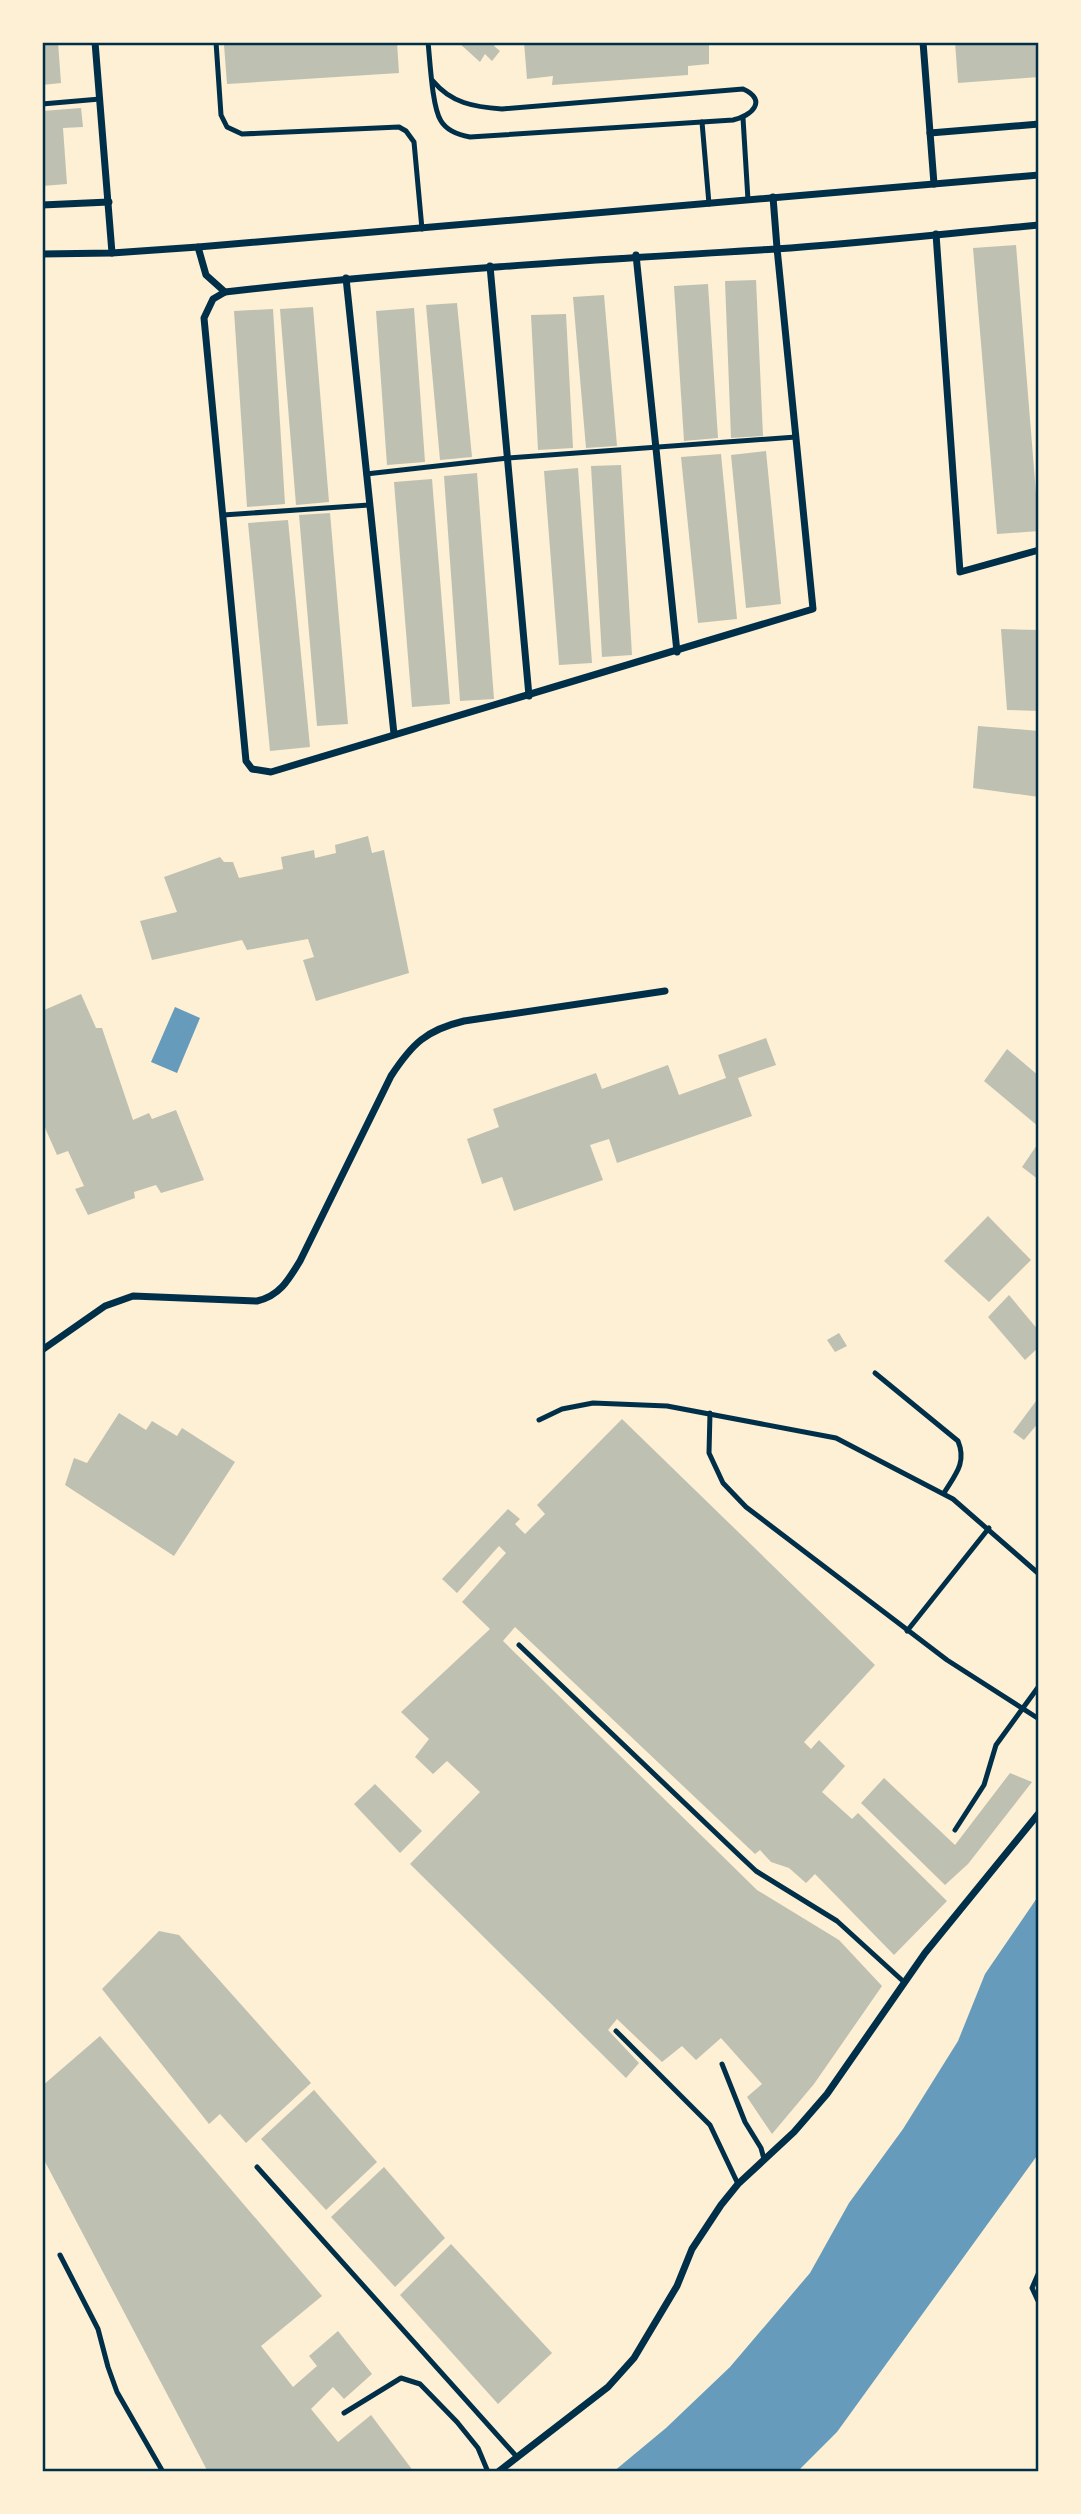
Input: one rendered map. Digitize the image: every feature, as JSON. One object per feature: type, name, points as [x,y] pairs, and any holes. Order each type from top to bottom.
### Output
[{"type":"street","points":[[95,42],[112,253]]},
{"type":"street","points":[[923,42],[934,184]]},
{"type":"street","points":[[930,133],[1039,124]]},
{"type":"street","points":[[42,254],[112,253],[198,247],[1039,175]]},
{"type":"street","points":[[773,197],[777,248],[813,609],[271,772],[252,769],[246,761],[204,318],[213,299],[225,292],[346,278],[777,248],[1039,225]]},
{"type":"street","points":[[42,205],[109,202]]},
{"type":"street","points":[[936,234],[961,572],[1039,550]]},
{"type":"street","points":[[198,247],[206,275],[225,292]]},
{"type":"street","points":[[636,256],[677,652]]},
{"type":"street","points":[[490,266],[529,696]]},
{"type":"street","points":[[346,278],[394,734]]},
{"type":"street","points":[[42,1350],[106,1307],[125,1298],[257,1301],[270,1298],[281,1290],[300,1261],[391,1076],[405,1054],[439,1027],[666,990]]},
{"type":"street","points":[[498,2472],[608,2387],[634,2358],[677,2286],[692,2249],[721,2205],[738,2184],[793,2132],[827,2094],[904,1982],[1039,1813]]},
{"type":"lane","points":[[216,42],[221,115],[227,127],[242,134],[399,127],[407,131],[414,142],[422,229]]},
{"type":"lane","points":[[428,42],[433,81],[439,116],[443,124],[459,135],[470,137],[702,122],[743,118],[756,107],[751,92],[743,89],[502,109],[467,105],[454,100],[442,92],[433,81]]},
{"type":"lane","points":[[42,104],[100,99]]},
{"type":"lane","points":[[743,118],[748,200]]},
{"type":"lane","points":[[702,122],[709,204]]},
{"type":"lane","points":[[366,474],[508,458],[796,437]]},
{"type":"lane","points":[[223,514],[369,505]]},
{"type":"lane","points":[[875,1373],[958,1441],[962,1452],[961,1465],[944,1493]]},
{"type":"lane","points":[[539,1420],[562,1409],[593,1403],[667,1406],[836,1438],[944,1493],[989,1528],[1039,1574]]},
{"type":"lane","points":[[710,1413],[709,1452],[723,1483],[746,1507],[947,1660],[1039,1719]]},
{"type":"lane","points":[[907,1631],[989,1528]]},
{"type":"lane","points":[[519,1645],[740,1856],[765,1877],[837,1921],[904,1982]]},
{"type":"lane","points":[[955,1830],[984,1785],[996,1745],[1039,1686]]},
{"type":"lane","points":[[616,2031],[710,2125],[738,2184]]},
{"type":"lane","points":[[722,2064],[745,2122],[761,2148],[764,2159]]},
{"type":"lane","points":[[257,2167],[517,2457]]},
{"type":"lane","points":[[60,2255],[98,2329],[117,2392],[163,2472]]},
{"type":"lane","points":[[1039,2272],[1032,2288],[1039,2303]]},
{"type":"lane","points":[[344,2413],[401,2378],[420,2385],[457,2421],[478,2448],[488,2472]]},
{"type":"water","points":[[175,1007],[200,1018],[177,1073],[151,1062]]},
{"type":"water","points":[[1039,1895],[1039,2153],[837,2432],[797,2472],[613,2472],[666,2428],[730,2367],[810,2273],[849,2203],[903,2129],[958,2041],[985,1974]]},
{"type":"building","points":[[42,42],[58,42],[61,83],[42,85]]},
{"type":"building","points":[[242,42],[397,42],[399,73],[227,84],[224,45]]},
{"type":"building","points":[[458,42],[498,42],[494,46],[500,51],[492,61],[485,54],[480,62]]},
{"type":"building","points":[[524,42],[709,42],[709,64],[688,66],[688,75],[552,85],[553,76],[527,79]]},
{"type":"building","points":[[955,42],[1039,42],[1039,77],[958,83]]},
{"type":"building","points":[[81,108],[83,127],[63,128],[67,184],[42,186],[42,111]]},
{"type":"building","points":[[1016,245],[1039,531],[997,534],[973,248]]},
{"type":"building","points":[[756,280],[763,436],[731,438],[725,281]]},
{"type":"building","points":[[708,284],[718,438],[684,441],[674,286]]},
{"type":"building","points":[[604,295],[617,446],[586,448],[573,297]]},
{"type":"building","points":[[457,303],[472,457],[440,460],[426,305]]},
{"type":"building","points":[[313,307],[329,502],[296,505],[280,309]]},
{"type":"building","points":[[414,308],[425,462],[387,465],[376,311]]},
{"type":"building","points":[[273,309],[285,504],[247,507],[234,311]]},
{"type":"building","points":[[566,314],[573,448],[538,450],[531,315]]},
{"type":"building","points":[[766,451],[781,604],[746,608],[731,455]]},
{"type":"building","points":[[721,454],[737,619],[698,623],[681,457]]},
{"type":"building","points":[[621,465],[632,655],[602,657],[591,466]]},
{"type":"building","points":[[578,468],[592,663],[559,665],[544,471]]},
{"type":"building","points":[[477,473],[494,699],[460,701],[444,476]]},
{"type":"building","points":[[432,479],[450,704],[412,707],[394,482]]},
{"type":"building","points":[[330,513],[348,724],[317,726],[299,515]]},
{"type":"building","points":[[288,520],[310,747],[270,751],[248,523]]},
{"type":"building","points":[[1001,629],[1039,630],[1039,711],[1007,710]]},
{"type":"building","points":[[978,726],[1039,731],[1039,797],[973,788]]},
{"type":"building","points":[[368,836],[372,853],[384,850],[409,973],[316,1001],[303,960],[314,957],[308,939],[247,950],[242,940],[152,960],[140,921],[177,912],[164,877],[220,857],[224,862],[233,862],[239,878],[283,869],[281,857],[314,850],[315,858],[336,853],[335,845]]},
{"type":"building","points":[[81,994],[96,1028],[102,1028],[133,1120],[149,1113],[152,1119],[176,1110],[204,1180],[161,1193],[156,1185],[134,1192],[135,1198],[88,1215],[75,1189],[84,1186],[68,1151],[57,1155],[42,1121],[42,1011]]},
{"type":"building","points":[[766,1038],[776,1065],[738,1078],[752,1116],[617,1163],[609,1139],[590,1145],[603,1180],[514,1211],[502,1177],[482,1184],[467,1139],[499,1127],[493,1109],[596,1073],[602,1089],[668,1065],[679,1095],[726,1078],[718,1055]]},
{"type":"building","points":[[1007,1049],[1039,1076],[1039,1127],[984,1081]]},
{"type":"building","points":[[1039,1142],[1039,1180],[1022,1167]]},
{"type":"building","points":[[988,1216],[1031,1260],[989,1302],[944,1261]]},
{"type":"building","points":[[1009,1295],[1039,1331],[1039,1347],[1025,1360],[988,1317]]},
{"type":"building","points":[[839,1333],[847,1346],[835,1352],[827,1340]]},
{"type":"building","points":[[1039,1397],[1039,1422],[1024,1440],[1013,1432]]},
{"type":"building","points":[[119,1413],[146,1430],[152,1421],[177,1436],[182,1428],[235,1462],[174,1556],[65,1485],[74,1458],[87,1463]]},
{"type":"building","points":[[622,1419],[875,1665],[804,1742],[811,1749],[819,1740],[845,1766],[822,1792],[852,1819],[858,1813],[947,1901],[894,1955],[815,1874],[806,1883],[789,1868],[771,1862],[760,1850],[755,1854],[515,1627],[503,1641],[757,1890],[839,1940],[882,1986],[814,2084],[772,2134],[747,2097],[762,2084],[721,2038],[696,2060],[682,2046],[662,2062],[617,2019],[608,2030],[639,2063],[626,2078],[410,1864],[480,1792],[447,1761],[433,1774],[415,1757],[429,1739],[401,1712],[490,1629],[462,1602],[506,1553],[499,1546],[457,1593],[442,1579],[508,1509],[520,1519],[515,1524],[525,1534],[545,1514],[537,1505]]},
{"type":"building","points":[[1010,1773],[1032,1782],[968,1864],[945,1885],[861,1803],[884,1778],[955,1845]]},
{"type":"building","points":[[375,1784],[422,1831],[400,1853],[354,1804]]},
{"type":"building","points":[[159,1931],[179,1935],[311,2083],[246,2143],[220,2114],[209,2124],[102,1989]]},
{"type":"building","points":[[100,2036],[322,2296],[261,2346],[293,2387],[317,2366],[309,2356],[338,2331],[372,2374],[344,2399],[333,2387],[311,2409],[338,2442],[371,2415],[414,2472],[208,2472],[42,2156],[42,2086]]},
{"type":"building","points":[[314,2090],[377,2162],[326,2210],[261,2139]]},
{"type":"building","points":[[384,2167],[445,2238],[395,2287],[331,2217]]},
{"type":"building","points":[[451,2244],[552,2353],[498,2404],[400,2295]]}]
